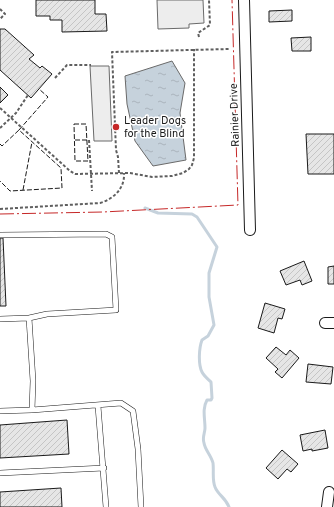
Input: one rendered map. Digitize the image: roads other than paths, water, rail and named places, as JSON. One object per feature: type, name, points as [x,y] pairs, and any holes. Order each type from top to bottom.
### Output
[{"type":"street","name":"Rainier Drive","points":[[244,0],[250,230]]},
{"type":"street","points":[[327,507],[329,492]]},
{"type":"lane","points":[[0,234],[106,234],[112,237],[116,310],[47,314],[29,318],[0,319]]},
{"type":"lane","points":[[29,318],[33,381],[32,410]]},
{"type":"lane","points":[[0,411],[98,406],[121,403],[133,411],[138,450],[141,507]]},
{"type":"lane","points":[[98,406],[106,507]]},
{"type":"lane","points":[[0,474],[104,468]]},
{"type":"water","points":[[172,61],[185,83],[180,113],[186,160],[153,166],[135,141],[127,104],[125,76]]},
{"type":"waterway","points":[[145,208],[158,213],[192,214],[197,217],[217,247],[209,273],[209,297],[214,325],[208,336],[202,340],[199,360],[202,372],[211,382],[212,398],[211,400],[207,400],[205,407],[205,428],[203,441],[213,463],[213,478],[215,487],[229,507]]},
{"type":"place","name":"Leader Dogs for the Blind","points":[[116,127]]}]
